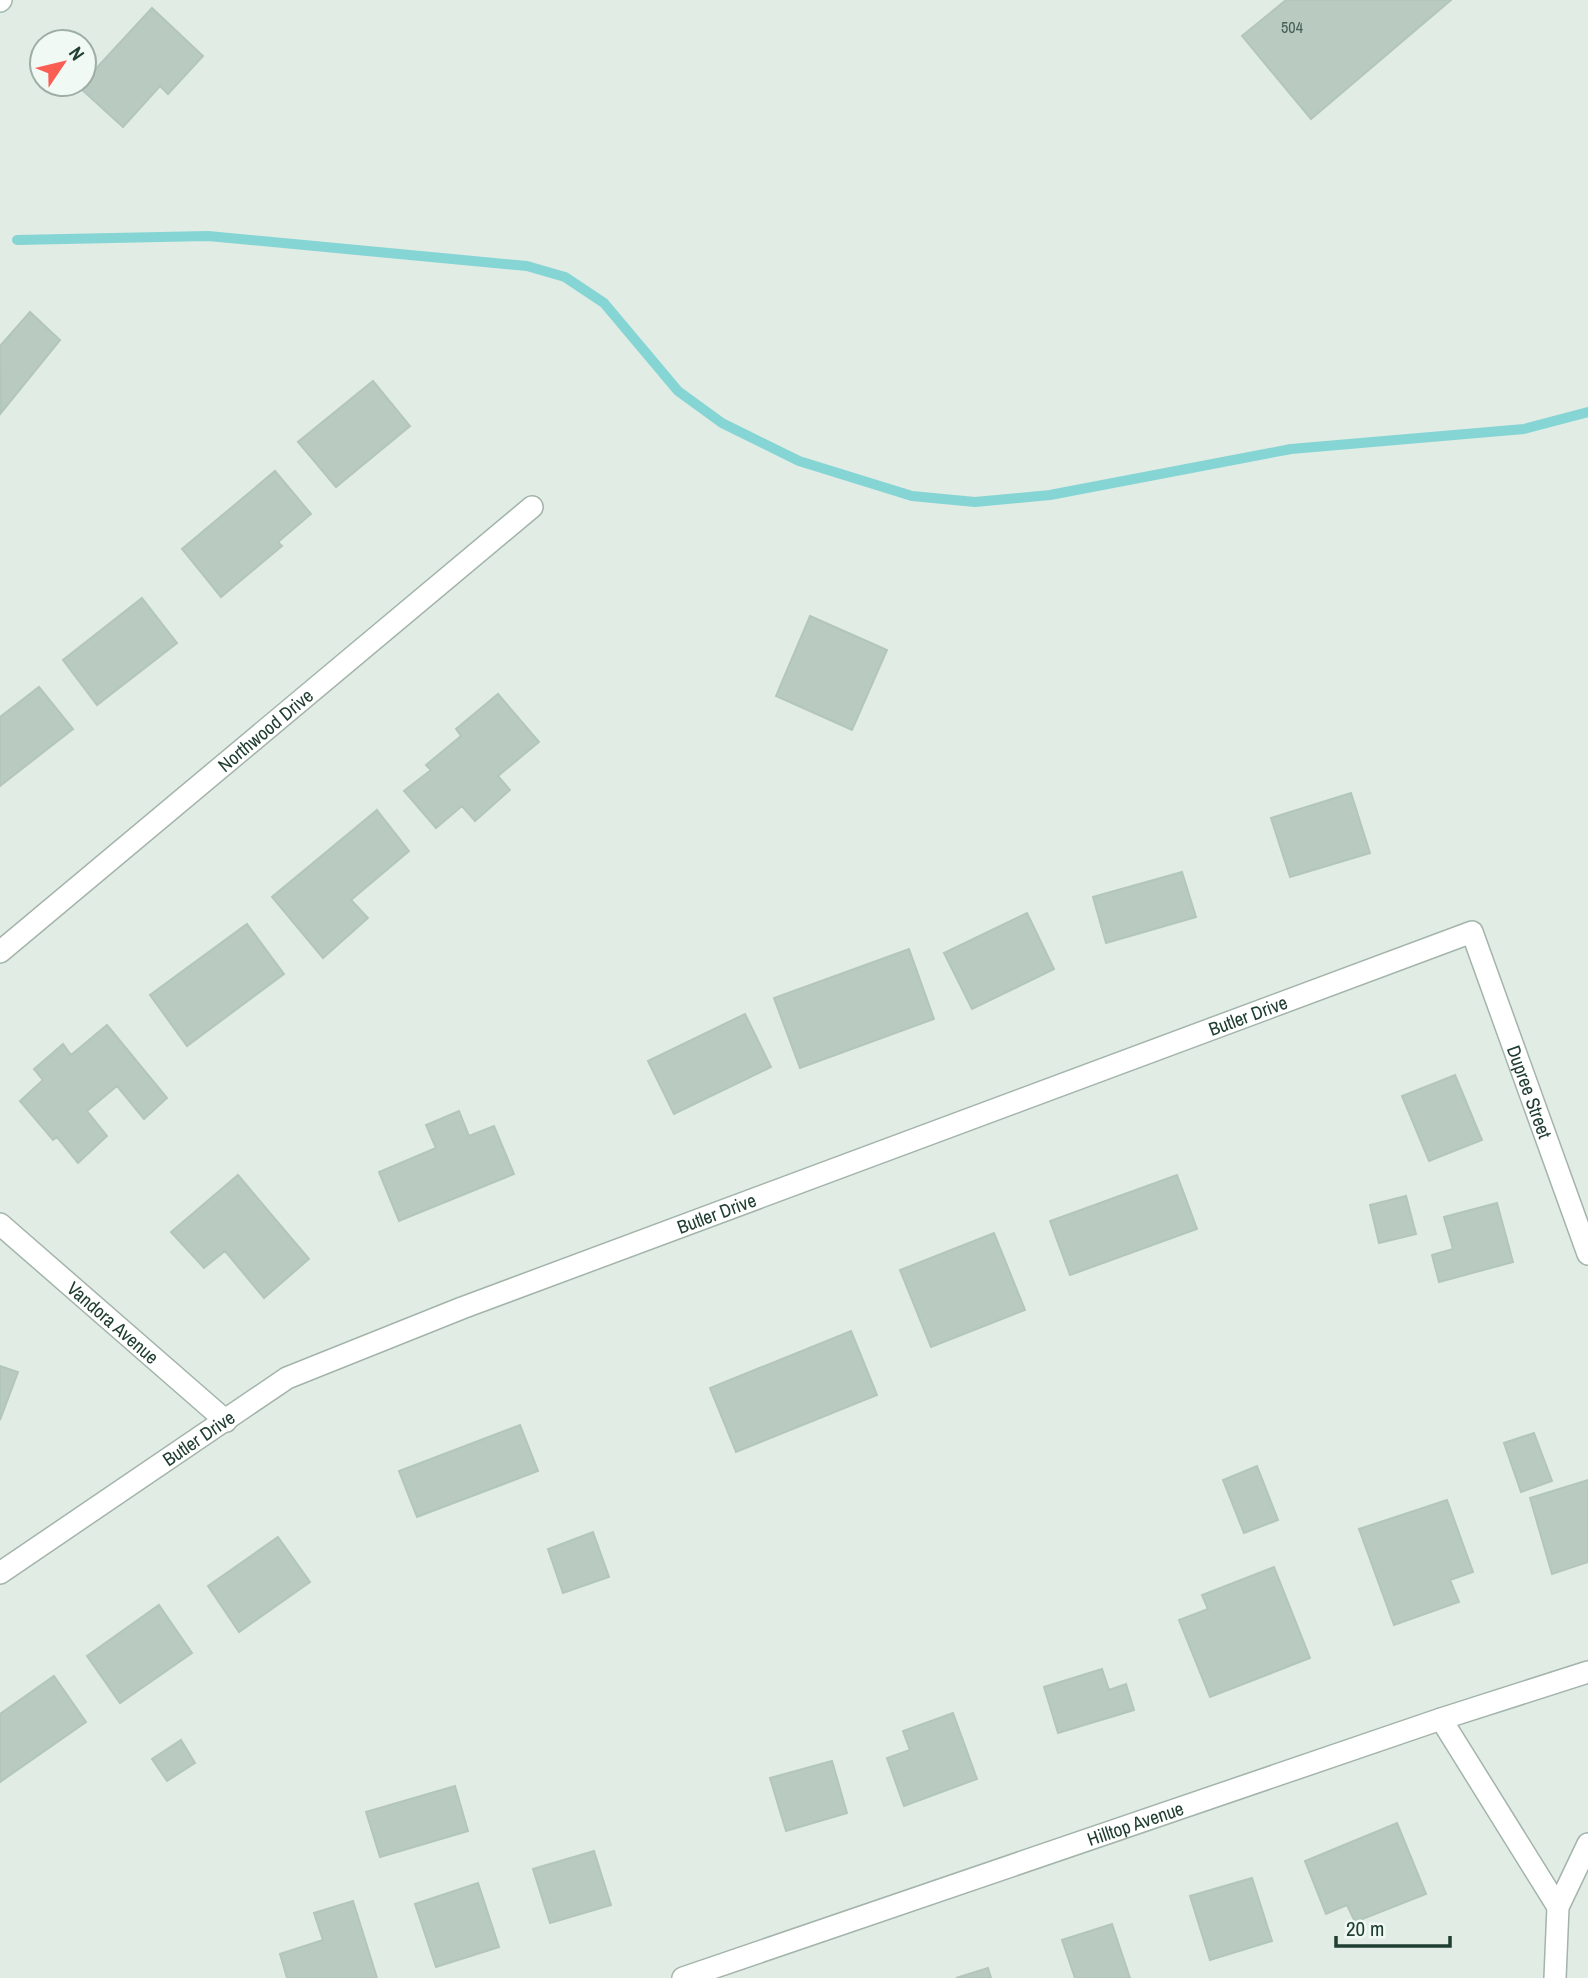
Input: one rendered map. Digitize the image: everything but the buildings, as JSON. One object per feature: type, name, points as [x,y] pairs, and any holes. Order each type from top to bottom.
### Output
[{"type":"street","name":"Northwood Drive","points":[[0,951],[532,507]]},
{"type":"street","name":"Dupree Street","points":[[1472,932],[1588,1254]]},
{"type":"street","name":"Butler Drive","points":[[0,1573],[287,1378],[337,1356],[1472,932]]},
{"type":"street","name":"Vandora Avenue","points":[[0,1224],[226,1421]]},
{"type":"street","name":"Hilltop Avenue","points":[[683,1978],[708,1974],[1441,1719],[1588,1672]]},
{"type":"street","points":[[1441,1719],[1558,1907]]},
{"type":"street","points":[[1555,1978],[1558,1907],[1588,1844]]},
{"type":"waterway","points":[[17,240],[208,236],[527,266],[565,277],[604,303],[678,391],[722,423],[799,461],[912,496],[975,502],[1050,495],[1291,449],[1524,429],[1588,412]]}]
